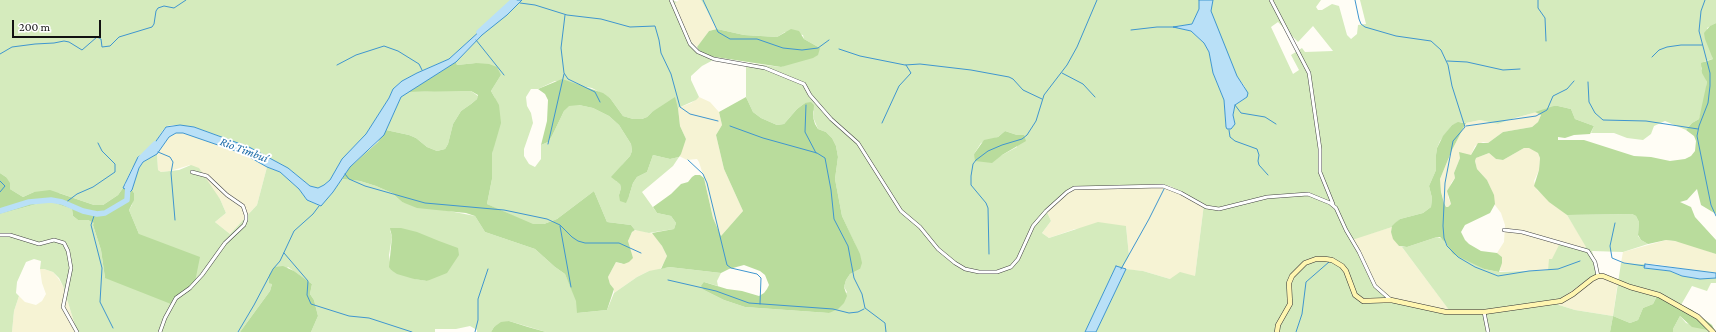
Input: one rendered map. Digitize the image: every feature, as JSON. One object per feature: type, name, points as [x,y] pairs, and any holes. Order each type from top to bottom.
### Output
[{"type":"street","points":[[671,0],[690,44],[698,52],[714,59],[765,68],[804,84],[810,95],[831,119],[858,143],[901,211],[920,227],[943,254],[965,269],[979,272],[997,272],[1011,267],[1018,259],[1032,226],[1067,192],[1074,188],[1163,186],[1181,193],[1206,207],[1219,209],[1267,197],[1283,197],[1303,194],[1314,195],[1334,205]]},
{"type":"street","points":[[1271,0],[1309,73],[1320,149],[1320,172],[1346,230],[1360,252],[1375,286],[1391,300]]},
{"type":"street","points":[[160,332],[165,318],[176,298],[190,288],[202,275],[222,246],[244,225],[246,220],[243,206],[227,195],[207,176],[192,172]]},
{"type":"street","points":[[1504,230],[1522,232],[1588,251],[1596,262],[1598,276]]},
{"type":"street","points":[[0,235],[10,235],[39,244],[54,240],[64,243],[70,257],[71,268],[63,307],[77,332]]},
{"type":"street","points":[[1277,332],[1278,325],[1290,304],[1290,280],[1305,263],[1316,259],[1332,260],[1342,266],[1346,271],[1355,295],[1359,299],[1367,302],[1391,300],[1446,312],[1484,312],[1561,301],[1598,276],[1607,277],[1630,287],[1660,295],[1698,317],[1714,332]]},
{"type":"street","points":[[1484,312],[1488,332]]},
{"type":"shaded area","points":[[679,0],[701,0],[717,29],[709,31],[697,47],[690,40],[680,18],[675,3]]},
{"type":"shaded area","points":[[699,97],[710,102],[719,112],[722,125],[716,135],[724,169],[743,211],[721,236],[713,218],[705,181],[699,162],[697,159],[687,160],[679,156],[686,139],[680,126],[678,108],[691,103]]},
{"type":"shaded area","points":[[1535,112],[1541,115],[1538,122],[1532,127],[1503,132],[1488,143],[1483,142],[1475,146],[1471,155],[1460,158],[1454,173],[1455,178],[1451,183],[1448,197],[1451,204],[1446,207],[1441,192],[1440,179],[1452,150],[1466,123],[1480,120],[1498,124]]},
{"type":"shaded area","points":[[176,133],[183,133],[245,154],[267,167],[257,205],[230,234],[215,222],[226,213],[220,199],[190,165],[170,171],[161,172],[158,170],[157,154],[169,137]]},
{"type":"shaded area","points":[[1529,147],[1538,153],[1540,158],[1539,170],[1534,181],[1537,190],[1567,215],[1587,247],[1550,259],[1548,270],[1500,271],[1502,257],[1497,253],[1504,242],[1505,225],[1501,213],[1495,205],[1487,180],[1477,169],[1475,161],[1476,158],[1489,153],[1496,159],[1503,160],[1524,148]]},
{"type":"shaded area","points":[[1154,184],[1169,186],[1204,204],[1195,276],[1170,279],[1143,271],[1122,269],[1129,256],[1126,226],[1075,229],[1049,238],[1042,233],[1051,221],[1047,212],[1073,188]]},
{"type":"shaded area","points":[[1392,227],[1391,232],[1399,246],[1402,247],[1450,311],[1387,297],[1376,286],[1352,239]]},
{"type":"shaded area","points":[[637,230],[654,234],[667,256],[659,271],[649,271],[637,277],[614,293],[614,289],[610,284],[608,277],[616,262],[622,264],[629,248],[628,241],[630,236],[633,231]]},
{"type":"shaded area","points":[[1666,240],[1682,242],[1716,254],[1716,273],[1655,264],[1621,263],[1623,252]]},
{"type":"shaded area","points":[[40,269],[53,272],[63,286],[77,332],[12,332],[14,311],[19,296],[25,302],[36,305],[42,301],[46,294],[42,283]]},
{"type":"shaded area","points":[[1597,275],[1618,280],[1613,316],[1575,310],[1559,305],[1556,302],[1587,280]]},
{"type":"green space","points":[[0,0],[514,0],[449,59],[402,81],[393,89],[389,98],[366,134],[342,159],[330,180],[318,188],[310,186],[288,168],[249,147],[194,127],[174,125],[167,126],[163,130],[152,147],[132,168],[123,188],[118,195],[103,205],[94,205],[59,193],[34,192],[23,197],[10,189],[6,177],[0,173]]},
{"type":"green space","points":[[522,0],[672,0],[677,2],[675,3],[680,18],[690,40],[702,55],[717,58],[702,66],[691,76],[691,80],[699,97],[696,100],[678,108],[677,105],[652,112],[647,117],[642,119],[633,119],[623,116],[610,98],[592,88],[555,81],[538,89],[531,89],[526,97],[527,106],[531,113],[533,123],[524,149],[524,156],[529,164],[535,167],[541,159],[541,145],[548,142],[564,111],[569,105],[579,105],[593,108],[609,116],[619,125],[631,144],[632,151],[630,156],[622,165],[616,181],[620,183],[621,188],[619,195],[629,196],[633,183],[637,177],[647,172],[653,155],[670,159],[679,157],[673,166],[642,192],[657,213],[671,216],[676,223],[674,229],[649,233],[635,230],[631,225],[607,222],[594,191],[557,219],[544,224],[533,225],[487,204],[492,179],[492,154],[495,139],[495,98],[491,91],[501,75],[476,63],[457,65],[456,62],[482,35]]},
{"type":"green space","points":[[701,0],[1199,0],[1199,9],[1192,24],[1174,27],[1191,31],[1204,43],[1209,52],[1213,73],[1224,100],[1226,127],[1235,124],[1233,115],[1235,105],[1247,97],[1245,87],[1237,76],[1210,10],[1213,0],[1321,0],[1316,7],[1318,10],[1322,10],[1332,4],[1339,6],[1347,35],[1351,39],[1357,34],[1358,25],[1366,24],[1360,0],[1716,0],[1716,23],[1707,28],[1713,59],[1705,61],[1701,68],[1707,82],[1704,102],[1699,119],[1692,123],[1686,130],[1665,121],[1654,126],[1651,134],[1643,140],[1627,138],[1614,133],[1591,133],[1594,126],[1575,119],[1571,109],[1558,106],[1498,124],[1480,120],[1466,123],[1461,122],[1452,125],[1440,141],[1437,148],[1436,170],[1429,186],[1432,198],[1431,207],[1423,213],[1400,219],[1392,227],[1352,240],[1376,286],[1387,297],[1417,305],[1449,310],[1402,247],[1407,247],[1437,237],[1443,239],[1447,246],[1484,269],[1499,272],[1548,270],[1549,259],[1552,259],[1560,243],[1582,249],[1586,247],[1567,215],[1632,214],[1636,216],[1639,222],[1638,236],[1641,240],[1648,244],[1623,252],[1592,251],[1597,275],[1587,280],[1556,302],[1559,305],[1575,310],[1613,316],[1610,332],[1096,332],[1126,269],[1143,271],[1170,279],[1180,272],[1195,276],[1204,204],[1170,186],[1154,184],[1073,188],[1047,212],[1051,221],[1042,233],[1049,238],[1098,222],[1126,226],[1129,256],[1122,269],[1116,266],[1085,332],[546,332],[509,321],[494,327],[491,332],[477,332],[477,330],[470,326],[456,329],[435,329],[435,332],[311,332],[318,316],[314,300],[310,294],[312,284],[288,267],[272,284],[270,291],[240,332],[77,332],[63,286],[59,278],[53,272],[40,269],[41,261],[34,259],[26,262],[17,282],[16,293],[19,296],[14,311],[12,332],[0,332],[0,214],[44,202],[51,202],[72,209],[73,216],[78,220],[88,220],[95,223],[93,225],[101,250],[105,278],[139,234],[129,210],[132,205],[134,193],[132,190],[139,168],[143,162],[157,154],[158,170],[161,172],[179,170],[191,165],[199,168],[220,199],[226,213],[215,222],[230,234],[257,205],[267,167],[280,172],[299,189],[307,200],[320,206],[333,192],[342,179],[360,181],[376,186],[392,193],[402,202],[475,216],[485,232],[535,249],[565,274],[577,301],[577,313],[607,310],[614,293],[637,277],[649,271],[669,267],[721,273],[717,281],[718,286],[704,282],[704,290],[724,300],[745,307],[829,313],[847,292],[844,287],[850,274],[860,269],[855,244],[842,216],[835,179],[838,157],[836,146],[832,138],[826,132],[818,129],[813,117],[814,111],[805,103],[797,109],[784,124],[777,125],[761,118],[753,112],[746,97],[746,63],[781,67],[820,48],[804,39],[803,35],[785,32],[777,37],[744,35],[717,29]],"holes":[[[1278,22],[1298,42],[1313,26],[1333,51],[1305,52],[1302,48],[1291,55],[1299,70],[1293,74],[1271,27]],[[1005,131],[1017,135],[1017,147],[1002,155],[978,161],[974,154],[981,143],[998,137]],[[390,230],[430,279],[427,281],[415,279],[391,270],[389,255],[392,237]]]},
{"type":"green space","points":[[1716,23],[1716,214],[1701,205],[1697,189],[1687,200],[1680,202],[1691,207],[1695,217],[1716,240],[1716,254],[1675,241],[1666,240],[1648,244],[1641,240],[1638,235],[1639,222],[1636,216],[1632,214],[1567,215],[1549,202],[1534,186],[1539,170],[1540,158],[1538,153],[1529,148],[1524,148],[1503,160],[1496,159],[1489,153],[1476,158],[1475,161],[1477,169],[1487,180],[1494,195],[1495,204],[1490,213],[1465,225],[1461,232],[1469,244],[1481,251],[1497,253],[1502,257],[1499,272],[1484,269],[1453,254],[1440,237],[1407,247],[1399,246],[1393,239],[1391,232],[1392,226],[1395,223],[1400,219],[1423,213],[1431,207],[1432,198],[1429,186],[1436,170],[1437,148],[1443,136],[1452,125],[1458,122],[1466,123],[1452,150],[1440,179],[1441,192],[1446,207],[1451,204],[1447,191],[1455,178],[1454,173],[1460,158],[1459,152],[1471,155],[1478,143],[1488,143],[1503,132],[1532,127],[1538,122],[1541,115],[1535,112],[1554,106],[1571,109],[1575,119],[1594,126],[1590,134],[1574,135],[1565,138],[1558,137],[1558,140],[1584,140],[1634,156],[1651,157],[1670,161],[1685,159],[1691,156],[1695,151],[1696,141],[1694,136],[1686,130],[1692,123],[1699,119],[1707,82],[1702,73],[1701,63],[1713,59],[1704,33],[1710,26]]},
{"type":"green space","points":[[717,29],[744,35],[777,37],[791,29],[799,31],[804,39],[820,48],[818,55],[813,58],[781,67],[702,55],[697,47],[709,31]]},
{"type":"green space","points":[[456,62],[457,65],[476,63],[489,64],[497,67],[501,75],[491,91],[499,105],[501,123],[492,154],[492,179],[487,204],[533,224],[544,224],[557,219],[594,191],[607,222],[631,225],[635,230],[632,232],[628,241],[633,258],[624,264],[616,262],[608,277],[610,284],[614,289],[607,310],[577,313],[576,301],[565,274],[535,249],[485,232],[475,216],[466,213],[417,208],[402,202],[392,193],[376,186],[360,181],[342,179],[350,167],[378,142],[386,130],[409,135],[416,138],[427,147],[437,151],[445,149],[448,144],[453,124],[461,111],[477,99],[478,95],[471,91],[408,92]]},
{"type":"green space","points":[[562,79],[603,93],[610,98],[623,116],[633,119],[642,119],[647,117],[675,97],[680,126],[686,139],[681,154],[679,157],[670,159],[653,155],[647,172],[637,177],[633,183],[626,203],[620,201],[620,184],[611,177],[630,156],[632,151],[631,144],[619,125],[609,116],[593,108],[579,105],[569,106],[564,111],[548,142],[541,145],[547,121],[548,100],[545,94],[538,89]]},
{"type":"green space","points":[[444,90],[471,91],[478,96],[477,99],[461,111],[453,124],[448,144],[445,149],[437,151],[427,147],[416,138],[409,135],[386,130],[401,97],[408,92]]},
{"type":"green space","points":[[746,97],[753,112],[761,118],[777,125],[784,124],[797,109],[805,103],[811,102],[814,105],[813,117],[815,124],[818,129],[826,132],[832,138],[836,146],[838,157],[835,179],[842,216],[860,254],[862,263],[860,269],[850,274],[846,280],[844,287],[847,296],[844,303],[838,309],[829,313],[745,307],[724,300],[704,290],[701,286],[704,282],[759,296],[764,293],[769,285],[765,275],[760,271],[744,265],[721,273],[669,267],[661,269],[667,256],[662,246],[652,233],[674,229],[676,223],[671,216],[657,213],[653,207],[671,194],[681,184],[688,182],[695,175],[700,175],[704,178],[713,218],[721,236],[743,211],[724,169],[716,135],[722,125],[719,112]]},
{"type":"green space","points":[[1005,131],[1017,135],[1024,135],[1026,141],[1002,155],[992,163],[975,161],[974,154],[984,140],[998,137]]},
{"type":"green space","points":[[0,173],[6,177],[10,183],[10,189],[23,197],[34,192],[50,190],[94,205],[103,205],[118,195],[123,188],[129,192],[132,190],[134,193],[134,200],[129,210],[139,234],[200,257],[195,282],[171,304],[105,278],[101,250],[93,225],[94,223],[88,220],[78,220],[73,216],[72,209],[51,202],[44,202],[0,214]]},
{"type":"green space","points":[[390,228],[401,228],[417,232],[458,248],[459,255],[447,273],[427,281],[397,274],[389,267],[392,237]]},
{"type":"green space","points":[[1621,263],[1645,264],[1645,268],[1670,271],[1682,276],[1700,279],[1716,278],[1716,283],[1711,283],[1707,291],[1692,286],[1681,305],[1658,294],[1653,304],[1643,308],[1638,320],[1630,323],[1613,316]]},
{"type":"green space","points":[[283,266],[294,271],[312,284],[310,294],[314,300],[318,316],[311,332],[240,332],[270,291],[272,284],[269,283],[269,275],[275,267]]},
{"type":"green space","points":[[1658,294],[1692,310],[1712,325],[1714,329],[1713,331],[1692,327],[1680,316],[1673,329],[1673,332],[1610,332],[1613,316],[1630,323],[1638,320],[1643,308],[1653,304]]},
{"type":"green space","points":[[1680,316],[1686,323],[1713,331],[1714,329],[1716,332],[1673,332],[1673,329]]},
{"type":"green space","points":[[509,321],[546,332],[491,332],[494,327],[501,322]]},
{"type":"water","points":[[514,0],[522,0],[507,15],[482,35],[456,62],[401,97],[384,135],[350,167],[333,192],[321,206],[307,200],[299,189],[280,172],[267,167],[244,154],[183,133],[176,133],[169,137],[157,154],[143,162],[139,168],[132,190],[129,193],[123,188],[138,157],[149,151],[166,127],[180,125],[194,127],[249,147],[288,168],[310,186],[318,188],[330,180],[342,159],[366,134],[389,98],[393,89],[402,81],[449,59]]},
{"type":"water","points":[[1199,0],[1213,0],[1211,11],[1237,76],[1248,93],[1247,97],[1235,105],[1233,115],[1235,124],[1231,129],[1227,129],[1226,127],[1224,100],[1213,73],[1209,52],[1204,43],[1191,31],[1173,27],[1192,24],[1199,9]]},
{"type":"water","points":[[1645,264],[1716,273],[1716,278],[1700,279],[1682,276],[1670,271],[1644,268]]},
{"type":"water","points":[[1116,266],[1126,269],[1096,332],[1085,332]]},
{"type":"waterway","points":[[0,54],[12,47],[64,41],[69,42],[82,50],[97,37],[101,39],[102,47],[110,46],[119,37],[152,27],[158,8],[164,6],[174,8],[186,0]]},
{"type":"waterway","name":"Rio Timbuí","points":[[479,32],[514,0]]},
{"type":"waterway","points":[[703,0],[718,32],[730,39],[757,39],[783,48],[802,50],[818,48],[829,40]]},
{"type":"waterway","points":[[989,254],[988,208],[986,203],[971,185],[973,164],[988,151],[1022,139],[1027,135],[1036,121],[1044,95],[1067,65],[1077,47],[1097,0]]},
{"type":"waterway","points":[[1355,0],[1359,19],[1361,24],[1365,27],[1396,36],[1431,41],[1441,50],[1448,65],[1452,86],[1465,127],[1453,141],[1445,183],[1443,226],[1444,238],[1447,246],[1458,257],[1475,267],[1498,276],[1529,271],[1558,269],[1580,261]]},
{"type":"waterway","points":[[1538,0],[1538,8],[1545,18],[1546,41]]},
{"type":"waterway","points":[[1705,0],[1701,11],[1699,31],[1710,73],[1710,86],[1708,103],[1699,126],[1697,136],[1711,205],[1716,216]]},
{"type":"waterway","points":[[520,3],[535,5],[567,15],[601,19],[630,27],[655,26],[661,53],[671,74],[680,107],[690,114],[718,121]]},
{"type":"waterway","points":[[565,15],[561,48],[564,73],[568,79],[595,92],[600,102]]},
{"type":"waterway","points":[[1131,30],[1157,27],[1177,27]]},
{"type":"waterway","points":[[476,40],[504,75]]},
{"type":"waterway","points":[[1652,57],[1659,50],[1667,47],[1702,45]]},
{"type":"waterway","points":[[337,65],[356,55],[384,46],[398,51],[419,64],[422,70]]},
{"type":"waterway","points":[[839,49],[860,56],[905,65],[920,64],[971,70],[1009,77],[1013,79],[1023,90],[1042,99]]},
{"type":"waterway","points":[[1447,61],[1467,62],[1503,70],[1520,69]]},
{"type":"waterway","points":[[882,123],[899,86],[911,73],[906,65]]},
{"type":"waterway","points":[[1062,73],[1083,84],[1095,97]]},
{"type":"waterway","points":[[548,144],[564,74]]},
{"type":"waterway","points":[[1466,126],[1536,116],[1547,110],[1553,96],[1567,89],[1574,81]]},
{"type":"waterway","points":[[1588,82],[1589,102],[1595,113],[1603,120],[1646,121],[1698,129]]},
{"type":"waterway","points":[[806,105],[805,132],[816,153]]},
{"type":"waterway","points":[[1235,105],[1241,113],[1265,117],[1276,124]]},
{"type":"waterway","points":[[730,126],[763,138],[817,153],[825,158],[831,190],[834,219],[848,246],[854,278],[862,294],[865,308],[885,323],[886,332]]},
{"type":"waterway","points":[[1229,130],[1230,137],[1235,141],[1257,149],[1259,155],[1259,165],[1268,175]]},
{"type":"waterway","points":[[65,203],[77,194],[93,187],[115,172],[115,164],[102,151],[98,143]]},
{"type":"waterway","name":"Rio Timbuí","points":[[141,158],[155,144]]},
{"type":"waterway","points":[[158,152],[170,157],[173,162],[171,173],[175,220]]},
{"type":"waterway","points":[[688,160],[703,174],[707,183],[727,265],[731,268],[757,274],[761,278],[760,304]]},
{"type":"waterway","points":[[345,174],[349,179],[365,186],[425,203],[504,210],[547,219],[560,225],[578,241],[585,243],[619,243],[641,253]]},
{"type":"waterway","points":[[0,181],[5,186],[0,192]]},
{"type":"waterway","name":"Rio Timbuí","points":[[0,211],[29,202],[51,200],[62,202],[83,211],[97,214],[105,213],[127,200],[128,185]]},
{"type":"waterway","points":[[1121,269],[1164,189]]},
{"type":"waterway","points":[[238,332],[273,269],[280,261],[294,231],[313,214],[319,206]]},
{"type":"waterway","points":[[95,213],[91,225],[102,268],[100,302],[113,328]]},
{"type":"waterway","points":[[1615,223],[1610,246],[1612,258],[1624,263],[1645,266]]},
{"type":"waterway","points":[[560,226],[571,287]]},
{"type":"waterway","points":[[284,253],[308,281],[307,295],[311,304],[349,316],[369,318],[412,332]]},
{"type":"waterway","points":[[1296,332],[1302,314],[1306,282],[1329,262]]},
{"type":"waterway","points":[[475,332],[478,320],[478,299],[488,269]]},
{"type":"waterway","points":[[668,280],[716,291],[749,303],[833,309],[849,313],[858,312],[864,309]]}]
